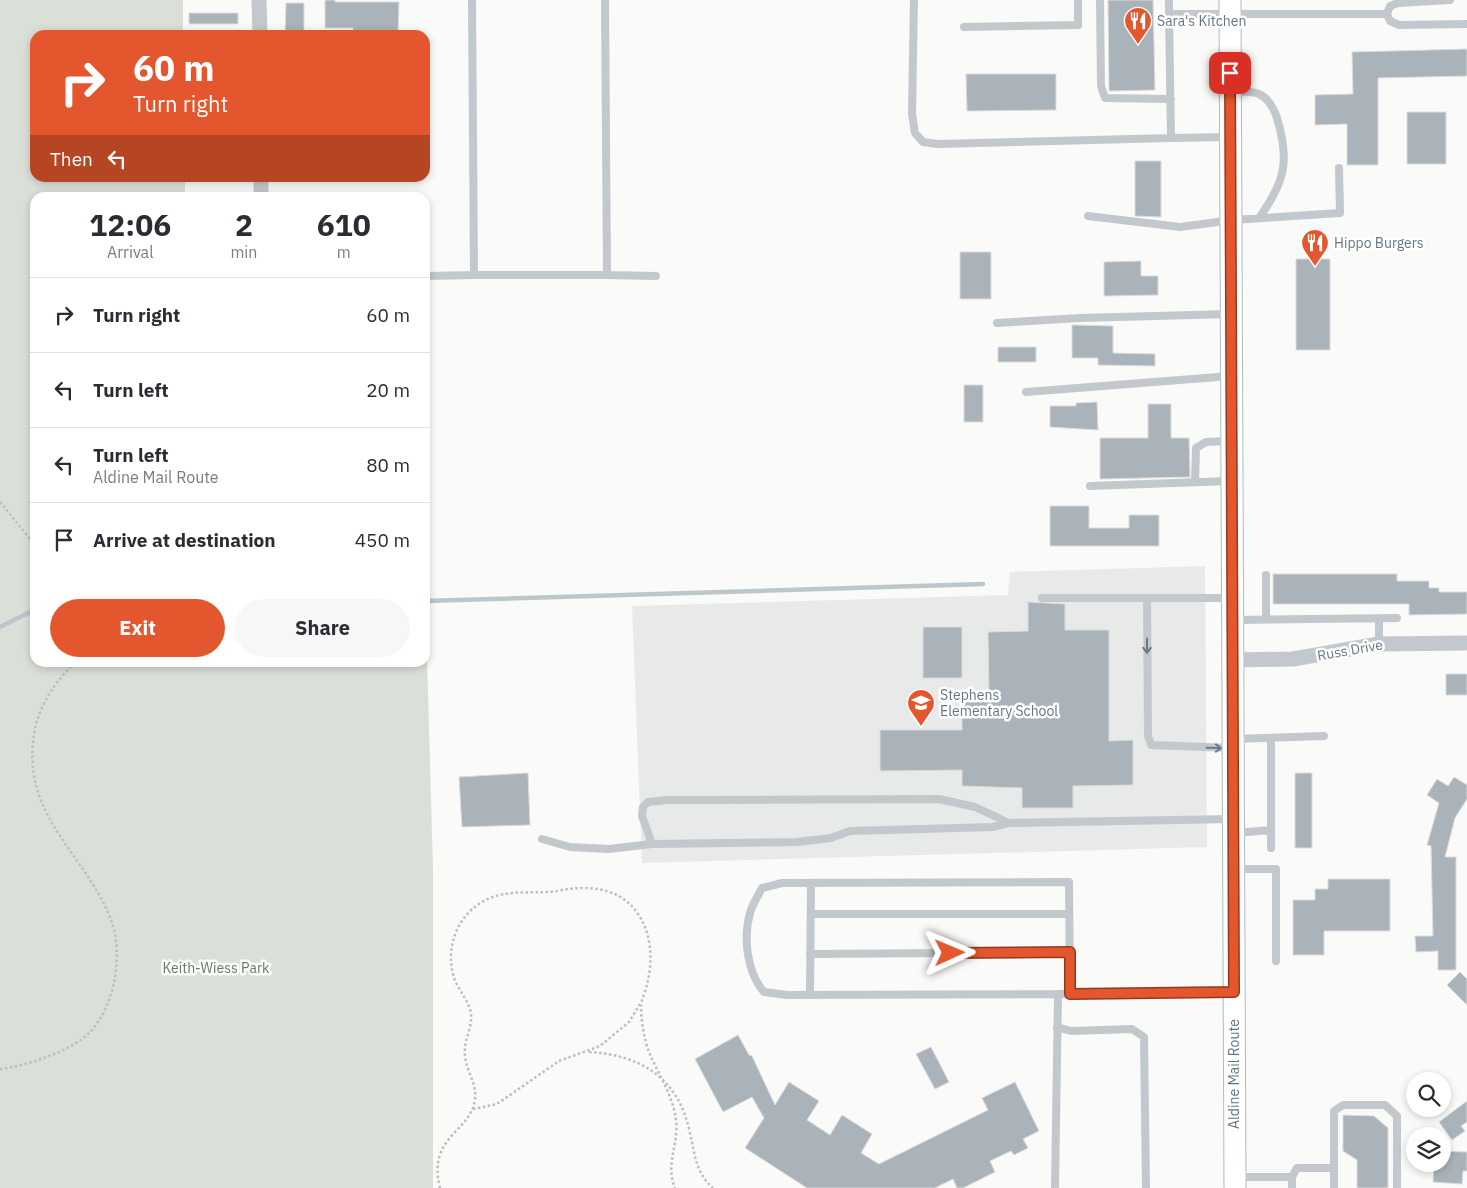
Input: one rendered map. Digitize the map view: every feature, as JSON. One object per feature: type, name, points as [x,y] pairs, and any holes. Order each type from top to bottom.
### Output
[{"type":"main road","name":"Aldine Mail Route","points":[[1230,7],[1235,1182]]},
{"type":"street","points":[[259,0],[260,30]]},
{"type":"street","name":"Russ Drive","points":[[1232,660],[1293,660],[1379,644],[1467,643]]},
{"type":"lane","points":[[472,0],[474,275]]},
{"type":"lane","points":[[605,0],[607,275]]},
{"type":"lane","points":[[914,0],[912,114],[915,133],[923,142],[937,144],[1231,137]]},
{"type":"lane","points":[[964,27],[1078,25],[1078,0]]},
{"type":"lane","points":[[1100,0],[1101,86],[1105,98],[1171,99]]},
{"type":"lane","points":[[1169,0],[1171,138]]},
{"type":"lane","points":[[1450,0],[1398,3],[1390,6],[1387,14],[1390,21],[1399,25],[1467,24]]},
{"type":"lane","points":[[1169,14],[1230,7],[1387,14]]},
{"type":"lane","points":[[1231,91],[1258,93],[1265,97],[1274,112],[1284,143],[1285,161],[1280,183],[1274,198],[1259,218]]},
{"type":"lane","points":[[1088,216],[1180,227],[1232,220],[1340,213],[1339,168]]},
{"type":"lane","points":[[430,276],[656,276]]},
{"type":"lane","points":[[998,323],[1080,318],[1232,314]]},
{"type":"lane","points":[[1026,392],[1232,375]]},
{"type":"lane","points":[[1195,482],[1196,448],[1206,442],[1232,441]]},
{"type":"lane","points":[[1090,486],[1232,481]]},
{"type":"lane","points":[[1266,575],[1266,620]]},
{"type":"lane","points":[[1042,598],[1232,598]]},
{"type":"lane","points":[[1147,598],[1148,736],[1151,745],[1232,744],[1271,738],[1324,736]]},
{"type":"lane","points":[[1232,620],[1397,618]]},
{"type":"lane","points":[[1379,619],[1379,644]]},
{"type":"lane","points":[[1271,738],[1271,848]]},
{"type":"lane","points":[[652,844],[642,816],[643,807],[648,802],[668,800],[949,799],[975,807],[1010,823]]},
{"type":"lane","points":[[542,838],[570,847],[609,849],[652,844],[797,842],[818,840],[859,830],[993,827],[1010,823],[1232,826],[1271,830]]},
{"type":"lane","points":[[1233,870],[1276,869],[1276,961]]},
{"type":"lane","points":[[1070,994],[1069,882],[782,883],[762,888],[750,913],[748,947],[750,971],[756,984],[764,992],[810,994],[1070,994],[1234,992]]},
{"type":"lane","points":[[810,994],[811,883]]},
{"type":"lane","points":[[810,914],[1069,914]]},
{"type":"lane","points":[[810,954],[1070,952]]},
{"type":"lane","points":[[1055,1188],[1058,994]]},
{"type":"lane","points":[[1057,1027],[1071,1031],[1132,1029],[1144,1037],[1146,1188]]},
{"type":"lane","points":[[1334,1188],[1334,1111],[1343,1105],[1384,1105],[1397,1116],[1398,1188]]},
{"type":"lane","points":[[1292,1188],[1292,1177],[1297,1168],[1334,1168]]},
{"type":"lane","points":[[1235,1182],[1292,1177]]},
{"type":"path","points":[[0,502],[30,539]]},
{"type":"path","points":[[0,1069],[16,1067],[70,1046],[90,1032],[104,1012],[116,975],[116,945],[111,919],[93,882],[66,847],[41,804],[34,778],[32,748],[38,718],[51,692],[70,667]]},
{"type":"path","points":[[440,1188],[438,1164],[443,1148],[473,1109],[475,1087],[465,1054],[471,1015],[453,975],[450,955],[455,933],[460,923],[479,904],[505,894],[544,894],[585,888],[606,890],[624,899],[641,919],[650,942],[650,967],[640,1004],[621,1030],[589,1052],[559,1060],[497,1104],[473,1109]]},
{"type":"path","points":[[640,1004],[649,1051],[673,1104],[677,1123],[670,1167],[675,1188]]},
{"type":"path","points":[[589,1052],[629,1059],[660,1076],[680,1103],[691,1134],[694,1160],[700,1172],[713,1188]]},
{"type":"shaded area","name":"Stephens Elementary School","points":[[1205,566],[1207,847],[642,863],[632,606],[1008,595],[1010,572]]},
{"type":"green space","name":"Keith-Wiess Park","points":[[0,0],[183,0],[183,30],[30,30],[30,182],[185,182],[185,192],[30,192],[30,667],[427,667],[433,869],[433,1188],[0,1188]]},
{"type":"building","points":[[325,0],[335,0],[335,2],[399,2],[398,30],[325,28]]},
{"type":"building","points":[[1108,0],[1153,0],[1155,90],[1109,91]]},
{"type":"building","points":[[286,3],[304,3],[304,30],[285,30]]},
{"type":"building","points":[[189,13],[238,13],[238,24],[189,24]]},
{"type":"building","points":[[1467,49],[1467,76],[1378,78],[1378,165],[1347,165],[1347,124],[1315,125],[1315,95],[1353,94],[1352,52]]},
{"type":"building","points":[[966,74],[1056,74],[1056,110],[967,111]]},
{"type":"building","points":[[1407,112],[1446,112],[1446,164],[1407,164]]},
{"type":"building","points":[[1135,161],[1161,161],[1161,217],[1135,216]]},
{"type":"building","points":[[960,252],[991,252],[991,299],[960,299]]},
{"type":"building","points":[[1296,259],[1330,259],[1330,350],[1296,350]]},
{"type":"building","points":[[1141,261],[1141,276],[1158,276],[1158,295],[1104,296],[1104,262]]},
{"type":"building","points":[[1072,325],[1113,326],[1113,353],[1155,354],[1155,366],[1098,365],[1098,358],[1072,358]]},
{"type":"building","points":[[998,347],[1036,347],[1036,362],[998,362]]},
{"type":"building","points":[[964,385],[983,385],[983,422],[964,422]]},
{"type":"building","points":[[1097,402],[1098,430],[1050,427],[1050,406],[1076,406],[1076,403]]},
{"type":"building","points":[[1148,404],[1171,404],[1171,438],[1189,438],[1190,477],[1100,479],[1100,438],[1148,438]]},
{"type":"building","points":[[1050,506],[1089,506],[1089,528],[1129,528],[1129,515],[1159,515],[1159,546],[1050,546]]},
{"type":"building","points":[[1273,574],[1397,574],[1397,581],[1429,581],[1429,588],[1439,588],[1439,592],[1467,592],[1467,614],[1409,615],[1409,604],[1273,604]]},
{"type":"building","points":[[1028,602],[1065,604],[1065,630],[1109,630],[1109,741],[1133,740],[1133,785],[1073,786],[1073,808],[1022,808],[1022,788],[962,786],[962,770],[880,771],[880,730],[962,730],[962,697],[989,696],[988,632],[1028,631]]},
{"type":"building","points":[[923,627],[962,627],[962,678],[923,678]]},
{"type":"building","points":[[1446,674],[1467,674],[1467,695],[1446,695]]},
{"type":"building","points":[[528,773],[530,825],[462,827],[459,777]]},
{"type":"building","points":[[1295,773],[1312,773],[1312,848],[1295,848]]},
{"type":"building","points":[[1454,777],[1467,785],[1467,799],[1455,818],[1445,857],[1456,857],[1456,970],[1438,970],[1438,951],[1416,952],[1415,936],[1433,936],[1431,846],[1427,845],[1439,803],[1427,795],[1437,779],[1448,786]]},
{"type":"building","points":[[1328,879],[1390,879],[1390,931],[1324,931],[1324,955],[1293,955],[1293,900],[1315,900],[1315,889],[1328,889]]},
{"type":"building","points":[[1460,972],[1467,979],[1467,1005],[1447,985]]},
{"type":"building","points":[[738,1035],[749,1055],[752,1056],[775,1105],[789,1082],[819,1101],[807,1120],[830,1135],[842,1115],[872,1134],[861,1153],[879,1164],[988,1110],[982,1098],[1015,1082],[1039,1131],[1023,1139],[1028,1148],[1014,1155],[1011,1151],[990,1161],[995,1172],[963,1188],[957,1188],[953,1179],[935,1188],[807,1188],[745,1148],[764,1118],[752,1097],[723,1112],[695,1059]]},
{"type":"building","points":[[931,1047],[949,1082],[935,1089],[916,1054]]},
{"type":"building","points":[[1467,1101],[1467,1122],[1461,1126],[1465,1131],[1452,1140],[1451,1127],[1443,1127],[1439,1122],[1446,1117],[1451,1117],[1451,1113]]},
{"type":"building","points":[[1343,1115],[1374,1116],[1388,1128],[1388,1188],[1357,1188],[1357,1160],[1343,1151]]},
{"type":"building","points":[[1451,1151],[1467,1152],[1467,1171],[1463,1171],[1462,1184],[1433,1182],[1434,1172],[1451,1172]]},
{"type":"waterway","points":[[430,601],[983,584]]},
{"type":"waterway","points":[[0,627],[30,613]]},
{"type":"place","name":"Sara's Kitchen","points":[[1138,45]]},
{"type":"place","name":"Hippo Burgers","points":[[1315,267]]},
{"type":"place","name":"Stephens Elementary School","points":[[921,727]]},
{"type":"route","points":[[950,953],[1070,952],[1070,994],[1234,992],[1230,73]]}]
